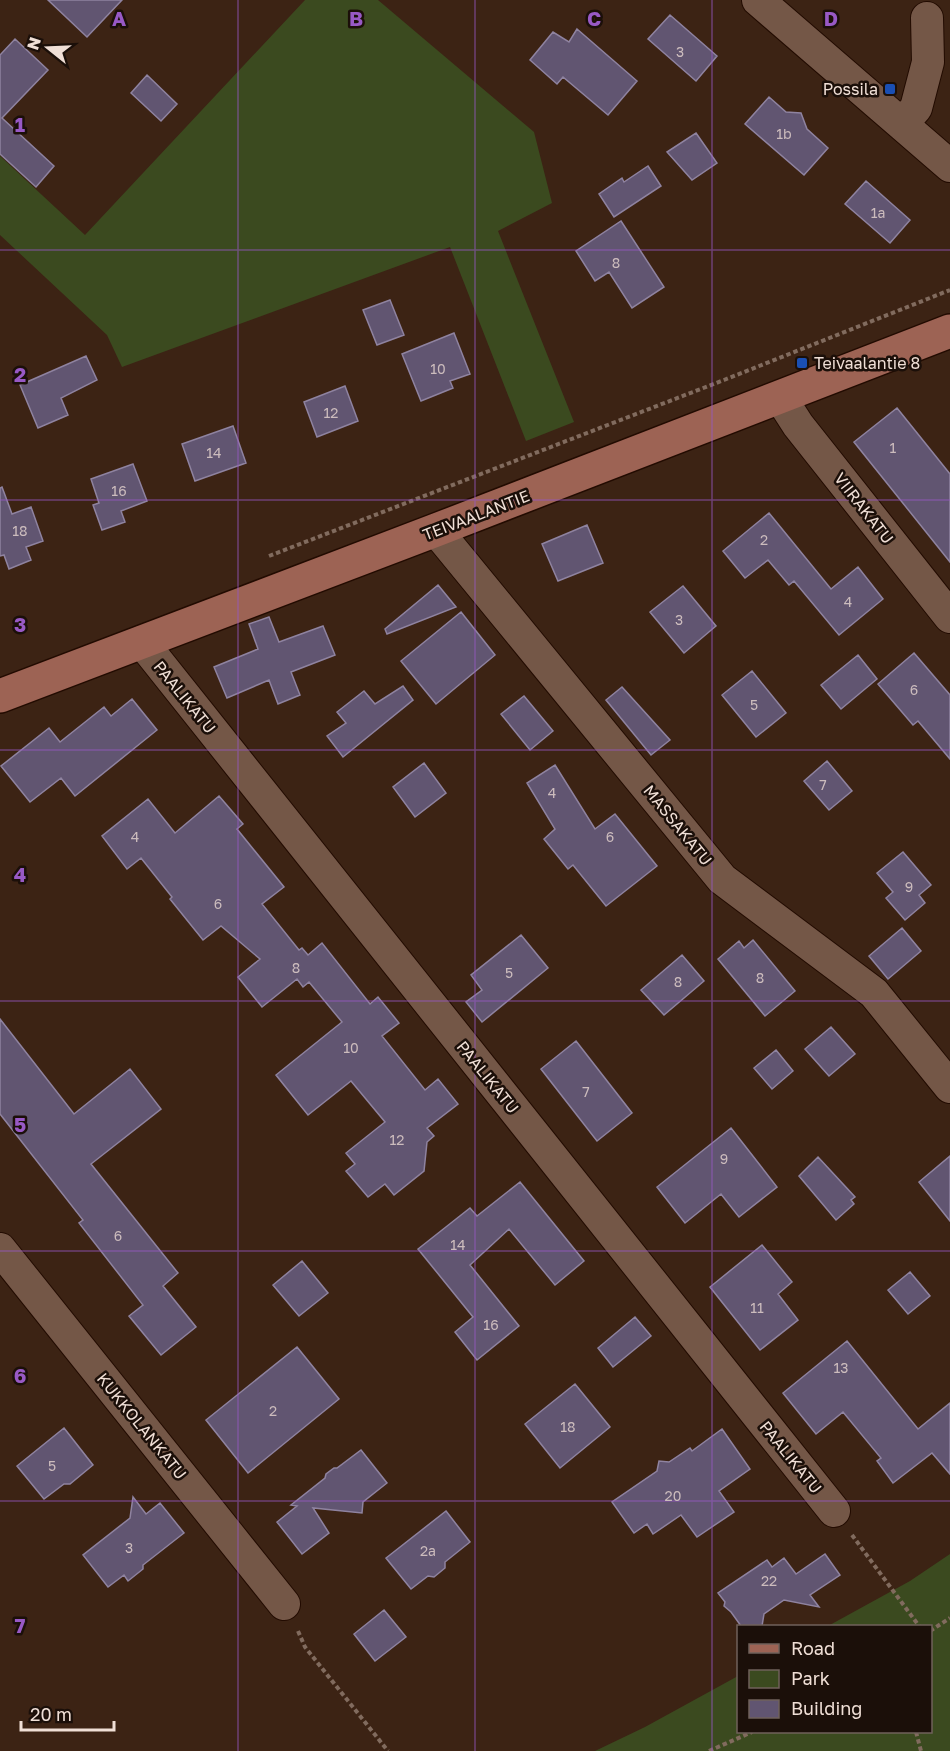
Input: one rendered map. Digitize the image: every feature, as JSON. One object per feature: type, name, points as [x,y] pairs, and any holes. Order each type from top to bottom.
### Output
[{"type":"main road","name":"TEIVAALANTIE","points":[[0,696],[950,331]]},
{"type":"street","points":[[758,0],[950,166]]},
{"type":"street","points":[[902,124],[916,108],[928,62],[927,18]]},
{"type":"street","name":"VIIRAKATU","points":[[780,397],[798,424],[950,617]]},
{"type":"street","name":"MASSAKATU","points":[[436,530],[722,879],[874,993],[950,1087]]},
{"type":"street","name":"PAALIKATU","points":[[142,642],[834,1511]]},
{"type":"street","name":"KUKKOLANKATU","points":[[0,1249],[284,1604]]},
{"type":"path","points":[[266,557],[950,290]]},
{"type":"path","points":[[834,1511],[918,1625]]},
{"type":"path","points":[[284,1604],[305,1647],[388,1751]]},
{"type":"path","points":[[932,1630],[950,1618]]},
{"type":"path","points":[[709,1751],[749,1733]]},
{"type":"path","points":[[916,1733],[921,1751]]},
{"type":"green space","points":[[305,0],[378,0],[534,132],[552,203],[498,231],[574,422],[526,441],[450,247],[122,367],[107,335],[0,235],[0,156],[85,235]]},
{"type":"green space","points":[[950,1554],[950,1751],[595,1751],[645,1727],[737,1677],[737,1733],[932,1733],[932,1625],[830,1625],[910,1581]]},
{"type":"building","points":[[48,0],[122,0],[87,37]]},
{"type":"building","points":[[670,15],[717,56],[696,81],[648,39]]},
{"type":"building","points":[[577,29],[637,81],[608,115],[563,77],[557,84],[530,60],[553,32],[569,42]]},
{"type":"building","points":[[15,39],[48,70],[2,118],[54,166],[36,187],[0,154],[0,55]]},
{"type":"building","points":[[147,75],[177,104],[161,121],[131,93]]},
{"type":"building","points":[[769,97],[786,112],[801,113],[807,129],[828,148],[804,175],[745,124]]},
{"type":"building","points":[[696,133],[717,163],[692,180],[667,152]]},
{"type":"building","points":[[648,166],[661,186],[614,217],[599,194],[622,178],[624,182]]},
{"type":"building","points":[[866,181],[910,220],[890,243],[845,204]]},
{"type":"building","points":[[621,221],[664,287],[632,308],[609,272],[595,281],[576,251]]},
{"type":"building","points":[[390,300],[404,335],[377,345],[363,310]]},
{"type":"building","points":[[454,333],[470,374],[450,381],[453,388],[421,401],[402,354]]},
{"type":"building","points":[[86,356],[97,380],[61,398],[68,415],[38,428],[20,385]]},
{"type":"building","points":[[345,386],[358,421],[317,437],[304,402]]},
{"type":"building","points":[[897,408],[950,474],[950,562],[854,442]]},
{"type":"building","points":[[233,426],[246,463],[195,481],[182,444]]},
{"type":"building","points":[[133,464],[147,501],[121,511],[125,522],[102,530],[93,505],[99,503],[91,479]]},
{"type":"building","points":[[2,487],[12,514],[31,507],[43,541],[26,547],[31,560],[9,569],[4,555],[0,556],[0,488]]},
{"type":"building","points":[[769,513],[831,589],[858,567],[883,599],[839,635],[794,581],[789,585],[768,560],[745,578],[723,551]]},
{"type":"building","points":[[587,525],[603,563],[558,581],[542,544]]},
{"type":"building","points":[[438,585],[456,607],[387,634],[385,629]]},
{"type":"building","points":[[683,586],[716,626],[684,653],[650,612]]},
{"type":"building","points":[[461,612],[495,655],[436,704],[401,661]]},
{"type":"building","points":[[269,617],[279,642],[323,626],[335,655],[291,672],[300,695],[278,704],[269,680],[227,698],[214,667],[258,649],[249,624]]},
{"type":"building","points":[[914,653],[950,695],[950,759],[918,721],[913,725],[878,684]]},
{"type":"building","points":[[858,655],[877,679],[841,709],[821,685]]},
{"type":"building","points":[[752,671],[786,713],[756,737],[722,695]]},
{"type":"building","points":[[403,686],[413,700],[343,757],[327,736],[346,723],[337,712],[364,691],[375,704]]},
{"type":"building","points":[[622,687],[670,740],[651,755],[606,700]]},
{"type":"building","points":[[524,696],[553,731],[530,750],[501,714]]},
{"type":"building","points":[[132,699],[157,730],[75,796],[61,778],[30,802],[1,766],[49,728],[60,742],[104,707],[111,716]]},
{"type":"building","points":[[827,761],[852,791],[829,810],[804,781]]},
{"type":"building","points":[[424,763],[446,793],[415,817],[393,787]]},
{"type":"building","points":[[555,765],[595,829],[615,814],[657,866],[606,906],[573,865],[568,869],[544,839],[555,829],[527,783]]},
{"type":"building","points":[[219,796],[243,824],[237,829],[284,887],[262,904],[299,950],[302,948],[308,955],[322,943],[370,1004],[378,997],[399,1023],[382,1036],[425,1090],[438,1079],[458,1104],[427,1128],[434,1136],[427,1142],[424,1171],[394,1195],[385,1184],[368,1197],[346,1171],[355,1164],[346,1153],[385,1122],[351,1081],[308,1115],[276,1075],[342,1022],[309,982],[303,987],[297,979],[262,1007],[238,977],[260,959],[221,926],[203,940],[141,858],[127,869],[102,836],[148,799],[175,833]]},
{"type":"building","points":[[903,852],[931,885],[919,895],[925,903],[905,920],[886,898],[893,892],[877,873]]},
{"type":"building","points":[[902,928],[921,951],[888,979],[869,956]]},
{"type":"building","points":[[521,935],[548,968],[482,1022],[466,1002],[482,990],[471,975]]},
{"type":"building","points":[[753,940],[795,991],[765,1016],[718,959],[739,941],[744,948]]},
{"type":"building","points":[[682,955],[704,981],[664,1015],[641,990]]},
{"type":"building","points":[[0,1019],[74,1114],[130,1069],[161,1109],[91,1164],[178,1273],[163,1286],[196,1327],[161,1355],[129,1316],[143,1305],[79,1223],[83,1220],[0,1114]]},
{"type":"building","points":[[831,1027],[855,1054],[829,1076],[805,1049]]},
{"type":"building","points":[[576,1041],[632,1113],[597,1141],[541,1069]]},
{"type":"building","points":[[776,1050],[793,1071],[772,1089],[754,1068]]},
{"type":"building","points":[[731,1128],[777,1187],[739,1217],[721,1194],[685,1223],[657,1187]]},
{"type":"building","points":[[950,1156],[950,1221],[919,1182]]},
{"type":"building","points":[[818,1157],[855,1197],[851,1200],[854,1204],[836,1220],[799,1176]]},
{"type":"building","points":[[520,1182],[584,1261],[555,1285],[509,1229],[470,1265],[519,1326],[477,1360],[455,1332],[473,1317],[418,1249],[470,1208],[477,1216]]},
{"type":"building","points":[[762,1245],[792,1282],[778,1294],[798,1320],[760,1350],[710,1287]]},
{"type":"building","points":[[302,1261],[328,1293],[299,1316],[273,1285]]},
{"type":"building","points":[[910,1272],[930,1296],[908,1314],[888,1290]]},
{"type":"building","points":[[635,1317],[651,1336],[613,1367],[598,1348]]},
{"type":"building","points":[[847,1341],[918,1429],[950,1403],[950,1474],[932,1453],[893,1483],[877,1461],[881,1458],[843,1412],[816,1434],[783,1393]]},
{"type":"building","points":[[297,1347],[339,1399],[248,1473],[206,1420]]},
{"type":"building","points":[[575,1384],[610,1427],[560,1468],[525,1424]]},
{"type":"building","points":[[64,1428],[93,1465],[70,1484],[64,1484],[44,1499],[17,1466]]},
{"type":"building","points":[[722,1429],[750,1469],[719,1491],[734,1512],[697,1537],[681,1515],[653,1534],[647,1524],[634,1533],[612,1502],[657,1471],[659,1461],[669,1462],[690,1448],[692,1451]]},
{"type":"building","points":[[361,1450],[387,1483],[363,1502],[362,1513],[313,1508],[329,1533],[302,1554],[277,1522],[297,1506],[291,1505],[325,1478],[326,1474]]},
{"type":"building","points":[[133,1497],[146,1514],[160,1503],[184,1533],[143,1565],[143,1569],[128,1581],[124,1575],[108,1587],[83,1555],[130,1518]]},
{"type":"building","points":[[446,1511],[470,1542],[445,1562],[445,1568],[434,1577],[428,1576],[411,1589],[386,1558]]},
{"type":"building","points":[[825,1554],[840,1575],[810,1595],[819,1607],[784,1600],[764,1614],[762,1625],[740,1625],[724,1606],[725,1602],[718,1593],[767,1560],[772,1567],[784,1558],[796,1574]]},
{"type":"building","points":[[384,1610],[406,1637],[375,1661],[354,1634]]},
{"type":"place","name":"Possila","points":[[890,89]]},
{"type":"place","name":"Teivaalantie 8","points":[[802,363]]}]
